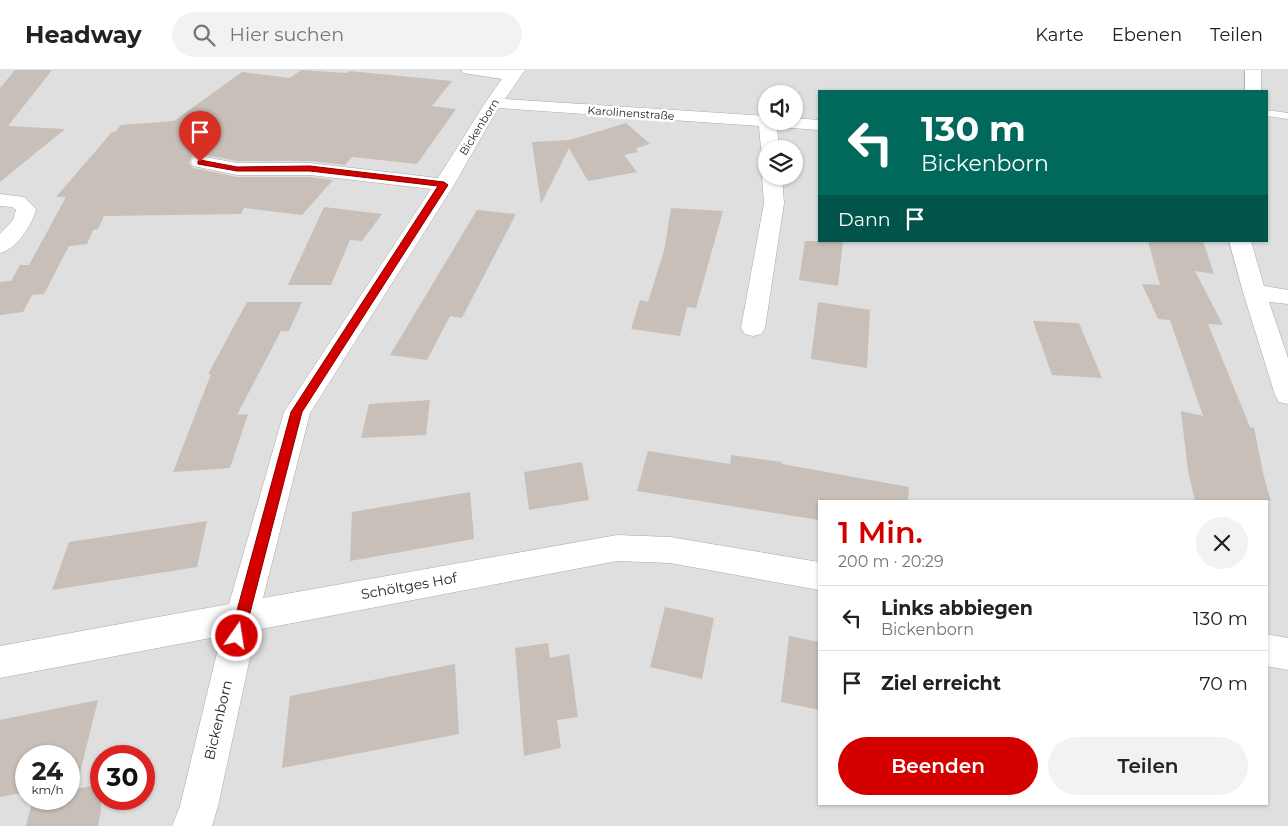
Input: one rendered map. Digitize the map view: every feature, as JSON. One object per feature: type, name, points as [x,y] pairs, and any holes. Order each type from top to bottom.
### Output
[{"type":"street","points":[[469,70],[516,73]]},
{"type":"street","points":[[1253,70],[1253,90]]},
{"type":"street","name":"Bickenborn","points":[[192,826],[199,806],[242,617],[297,412],[444,185],[493,103],[516,73]]},
{"type":"street","name":"Karolinenstraße","points":[[493,103],[758,121]]},
{"type":"street","name":"Karolinenstraße","points":[[803,124],[818,125]]},
{"type":"street","points":[[200,162],[237,169],[310,169],[444,185]]},
{"type":"street","points":[[753,328],[774,203],[773,185]]},
{"type":"street","points":[[0,200],[17,201],[26,209],[23,221],[0,247]]},
{"type":"street","points":[[1240,242],[1254,292],[1288,395]]},
{"type":"street","points":[[1254,292],[1288,297]]},
{"type":"street","name":"Schöltges Hof","points":[[0,662],[617,548],[670,550],[818,576]]},
{"type":"street","points":[[1268,650],[1288,654]]},
{"type":"lane","points":[[1268,113],[1288,116]]},
{"type":"shaded area","points":[[0,70],[1288,70],[1288,826],[0,826]]},
{"type":"building","points":[[15,70],[52,70],[8,126],[65,129],[0,182],[0,88]]},
{"type":"building","points":[[301,70],[347,73],[349,71],[452,81],[432,106],[456,109],[417,164],[352,157],[345,165],[310,161],[237,161],[200,154],[192,156],[189,163],[193,168],[237,177],[310,177],[333,180],[302,215],[244,208],[241,214],[104,216],[98,229],[93,230],[87,244],[69,246],[44,294],[32,295],[23,312],[0,315],[0,282],[11,281],[20,265],[29,265],[66,197],[56,197],[112,132],[115,132],[121,125],[174,121],[242,72],[290,78]]},
{"type":"building","points":[[626,123],[650,144],[636,148],[638,152],[624,155],[637,172],[588,181],[569,148],[541,204],[532,142],[570,140]]},
{"type":"building","points":[[324,207],[382,214],[362,241],[350,240],[331,285],[288,285]]},
{"type":"building","points":[[671,208],[723,211],[696,308],[687,307],[680,336],[631,329],[640,300],[648,302],[664,251]]},
{"type":"building","points":[[477,210],[516,214],[462,318],[450,316],[427,360],[390,355]]},
{"type":"building","points":[[805,241],[843,242],[838,286],[799,280]]},
{"type":"building","points":[[1148,242],[1203,242],[1214,274],[1195,271],[1223,325],[1208,324],[1250,427],[1254,428],[1271,501],[1195,500],[1188,471],[1181,411],[1203,416],[1170,320],[1158,319],[1142,284],[1160,285]]},
{"type":"building","points":[[247,302],[302,302],[289,331],[281,331],[237,415],[248,414],[230,468],[173,472],[211,374],[208,374]]},
{"type":"building","points":[[818,302],[870,310],[867,368],[811,359]]},
{"type":"building","points":[[1033,321],[1079,323],[1102,378],[1052,375]]},
{"type":"building","points":[[430,400],[426,435],[361,438],[369,404]]},
{"type":"building","points":[[648,451],[730,464],[731,455],[782,462],[782,464],[909,487],[908,500],[818,500],[818,520],[637,491]]},
{"type":"building","points":[[582,462],[589,500],[529,510],[524,472]]},
{"type":"building","points":[[470,492],[474,539],[350,561],[352,512]]},
{"type":"building","points":[[207,521],[197,567],[52,590],[69,542]]},
{"type":"building","points":[[665,607],[714,618],[702,679],[650,667]]},
{"type":"building","points":[[789,636],[818,642],[818,710],[781,702]]},
{"type":"building","points":[[548,643],[550,658],[569,654],[578,717],[557,720],[561,748],[524,756],[515,648]]},
{"type":"building","points":[[455,664],[459,734],[282,768],[290,696]]},
{"type":"building","points":[[98,700],[80,773],[80,745],[15,745],[15,794],[0,797],[0,720]]},
{"type":"building","points":[[90,786],[90,810],[101,810],[98,826],[26,826],[30,810],[80,810],[80,788]]},
{"type":"route","points":[[200,162],[237,169],[310,169],[444,185],[297,412],[237,636]]}]
